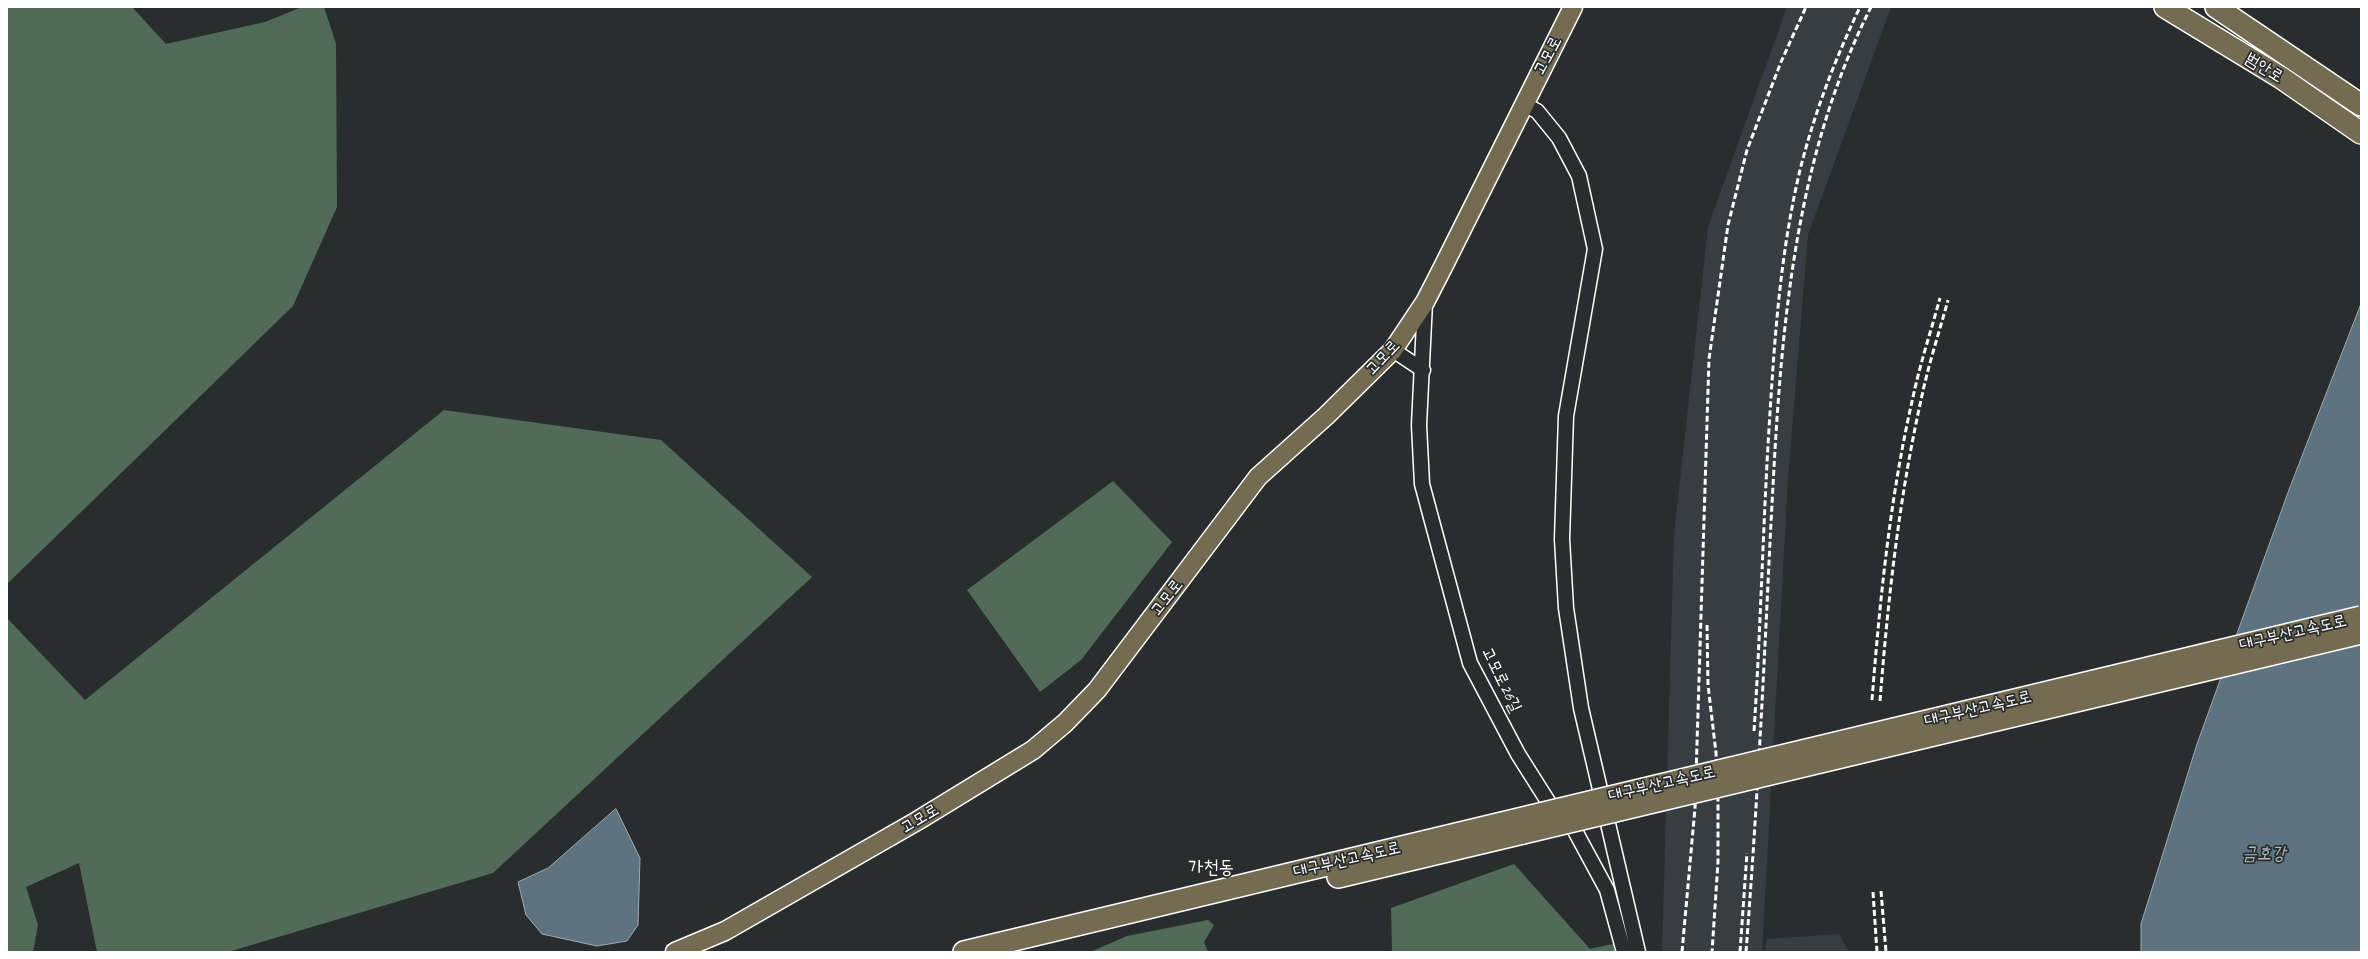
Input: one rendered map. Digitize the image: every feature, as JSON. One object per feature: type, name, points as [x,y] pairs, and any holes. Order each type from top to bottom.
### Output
[{"type":"highway","name":"범안로","points":[[2165,7],[2280,77],[2361,133]]},
{"type":"highway","name":"범안로","points":[[2216,7],[2361,105]]},
{"type":"highway","name":"대구부산고속도로","points":[[1523,826],[2361,617]]},
{"type":"highway","name":"대구부산고속도로","points":[[964,952],[1185,906],[1523,826],[2361,633]]},
{"type":"highway","name":"대구부산고속도로","points":[[1022,952],[1185,906]]},
{"type":"main road","name":"고모로","points":[[675,952],[725,931],[1033,750],[1097,690],[1258,477],[1326,416],[1393,350],[1425,302],[1573,7]]},
{"type":"street","points":[[1523,104],[1537,111],[1559,138],[1579,176],[1595,249],[1566,416],[1562,539],[1566,608],[1581,708],[1623,882],[1638,952]]},
{"type":"street","name":"고모로26길","points":[[1425,302],[1422,346],[1423,370],[1419,425],[1422,484],[1470,663],[1522,761],[1554,811],[1563,812],[1567,816],[1580,838],[1607,890],[1624,952]]},
{"type":"street","points":[[1393,350],[1423,370]]},
{"type":"shaded area","points":[[1787,7],[1891,7],[1808,235],[1788,479],[1762,952],[1662,952],[1674,535],[1708,227]]},
{"type":"shaded area","points":[[1839,934],[1849,952],[1765,952],[1767,939]]},
{"type":"green space","points":[[7,7],[132,7],[166,44],[265,22],[302,7],[324,7],[336,44],[337,207],[293,306],[7,584]]},
{"type":"green space","points":[[444,410],[661,440],[812,577],[493,873],[228,952],[97,952],[79,863],[26,887],[38,925],[33,952],[7,952],[7,618],[85,700]]},
{"type":"green space","points":[[1113,481],[1172,542],[1081,660],[1040,692],[967,590]]},
{"type":"green space","points":[[1514,864],[1590,949],[1613,944],[1616,952],[1392,952],[1391,908]]},
{"type":"green space","points":[[1208,920],[1214,925],[1204,942],[1208,952],[1090,952],[1127,936]]},
{"type":"water","name":"금호강","points":[[2361,304],[2361,952],[2141,952],[2141,924],[2197,744],[2290,487]]},
{"type":"water","points":[[616,809],[640,858],[638,925],[627,941],[597,946],[542,934],[526,915],[518,882],[548,868]]},
{"type":"railway","points":[[1682,952],[1695,808],[1709,359],[1728,225],[1747,150],[1781,62],[1806,7]]},
{"type":"railway","points":[[1754,731],[1770,413],[1783,260],[1793,200],[1812,128],[1834,67],[1860,7]]},
{"type":"railway","points":[[1746,952],[1759,757],[1777,420],[1791,278],[1803,208],[1820,140],[1842,72],[1871,7]]},
{"type":"railway","points":[[1872,700],[1882,586],[1898,472],[1922,360],[1940,298]]},
{"type":"railway","points":[[1880,701],[1895,549],[1906,474],[1930,362],[1948,300]]},
{"type":"railway","points":[[1707,625],[1708,685],[1716,753],[1718,802],[1718,862],[1712,952]]},
{"type":"railway","points":[[1740,952],[1747,853]]},
{"type":"railway","points":[[1881,891],[1886,952]]},
{"type":"railway","points":[[1873,892],[1877,952]]},
{"type":"district","name":"가천동","points":[[1211,868]]}]
